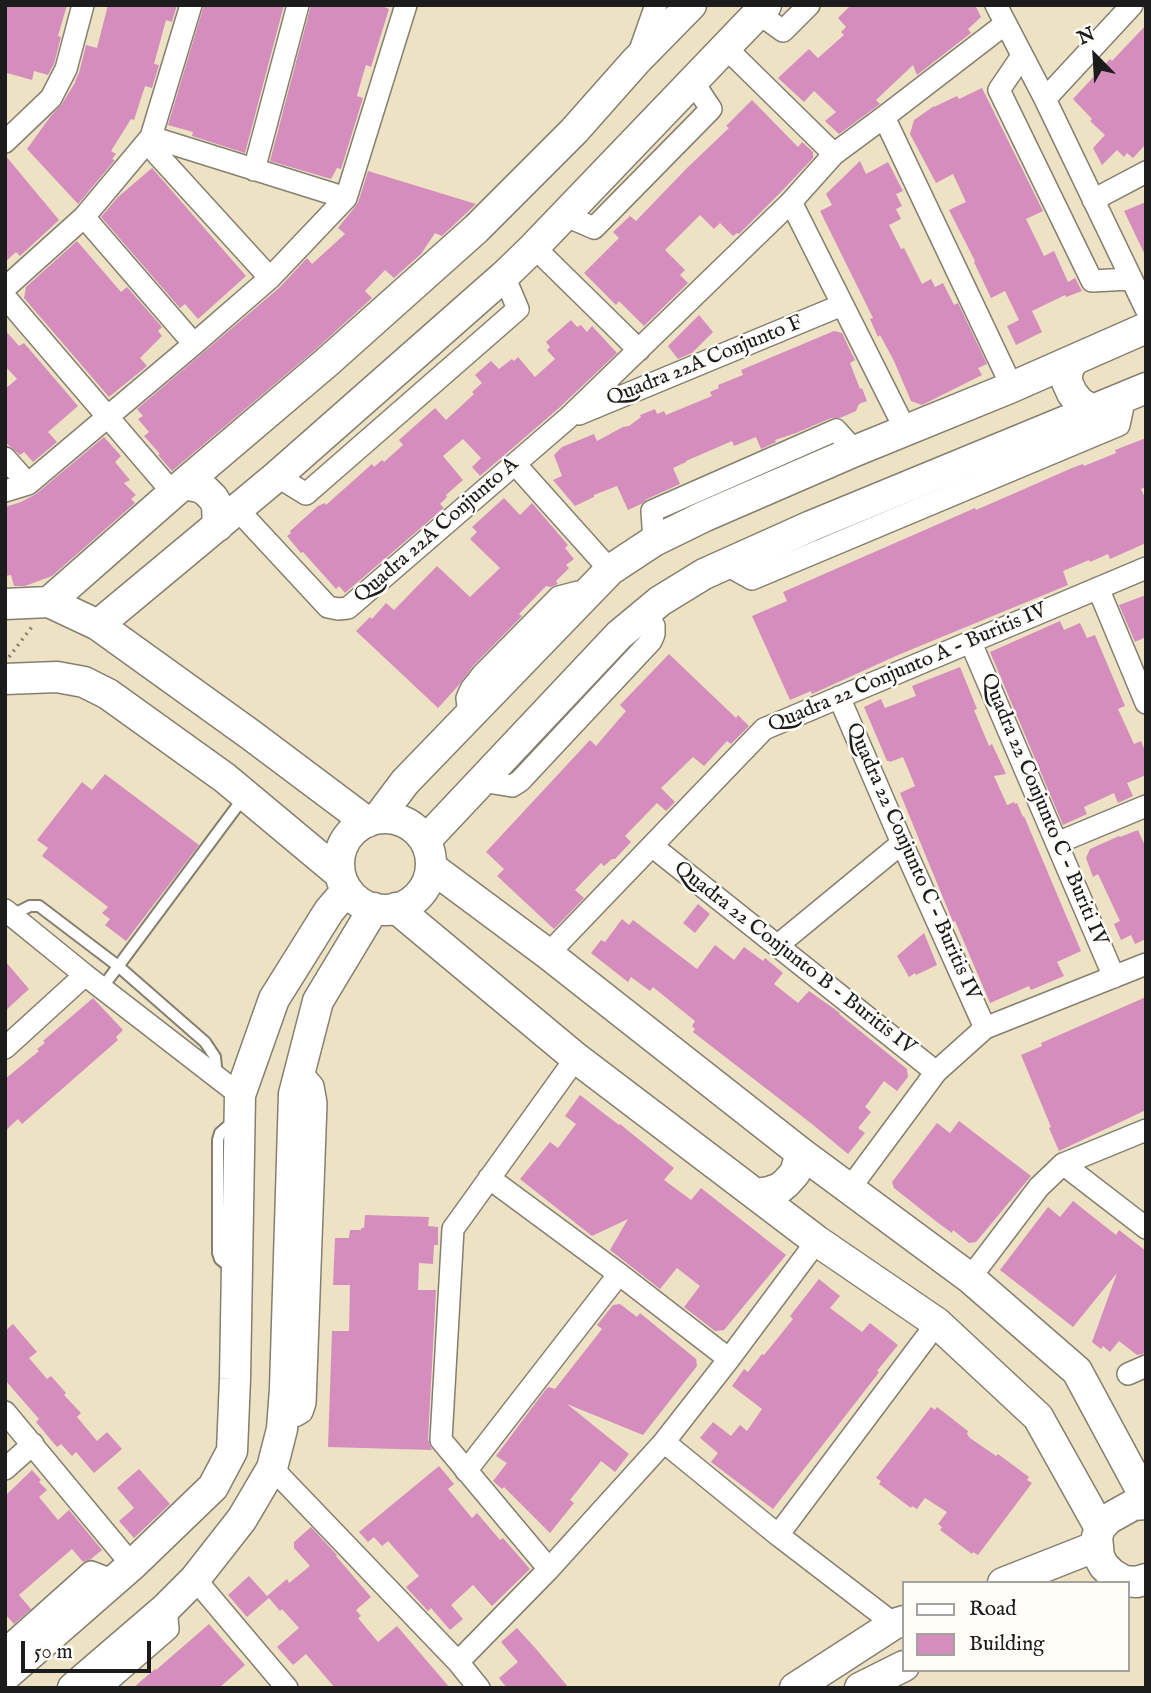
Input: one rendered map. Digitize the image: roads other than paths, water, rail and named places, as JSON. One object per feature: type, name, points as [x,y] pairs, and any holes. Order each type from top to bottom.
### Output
[{"type":"street","points":[[5,142],[51,98],[66,69],[83,5]]},
{"type":"street","points":[[5,288],[84,217],[149,140],[191,5]]},
{"type":"street","points":[[254,170],[298,5]]},
{"type":"street","points":[[5,491],[28,484],[194,344],[270,278],[346,198],[405,5]]},
{"type":"street","points":[[636,61],[656,5]]},
{"type":"street","points":[[47,602],[326,363],[477,229],[574,131],[636,61],[691,5]]},
{"type":"street","points":[[97,625],[277,477],[504,276],[762,9],[783,31],[809,5]]},
{"type":"street","points":[[1045,99],[1132,5]]},
{"type":"street","points":[[1000,15],[1045,99],[1146,309]]},
{"type":"street","name":"Quadra 22A Conjunto A","points":[[228,518],[328,607],[348,608],[568,418],[791,202],[834,154],[884,117],[1000,15]]},
{"type":"street","points":[[725,47],[834,154]]},
{"type":"street","points":[[1022,55],[999,90],[1092,281],[1130,279]]},
{"type":"street","points":[[884,117],[1012,387]]},
{"type":"street","points":[[149,140],[346,198]]},
{"type":"street","points":[[149,140],[270,278]]},
{"type":"street","points":[[1093,200],[1143,171]]},
{"type":"street","points":[[791,202],[905,429]]},
{"type":"street","points":[[84,217],[194,344]]},
{"type":"street","points":[[534,247],[639,350]]},
{"type":"street","points":[[5,297],[108,417],[179,489],[205,490],[228,518]]},
{"type":"street","name":"Quadra 22A Conjunto F","points":[[568,418],[842,305]]},
{"type":"street","points":[[5,1676],[123,1573],[214,1487],[232,1451],[236,1271],[232,1096],[274,999],[344,882],[339,858],[344,843],[354,830],[372,820],[405,782],[610,570],[654,541],[905,429],[1012,387],[1146,328]]},
{"type":"street","points":[[1072,361],[1067,382],[1079,402],[1092,410]]},
{"type":"street","points":[[9,677],[57,677],[85,682],[108,694],[235,787],[344,882],[355,898],[363,904],[385,908],[409,902],[420,893],[427,881],[428,854],[481,780],[619,635],[660,601],[704,574],[811,526],[1135,393]]},
{"type":"street","points":[[725,565],[752,579],[765,574],[1119,425],[1135,393]]},
{"type":"street","points":[[5,458],[28,484]]},
{"type":"street","points":[[514,464],[610,570]]},
{"type":"street","name":"Quadra 22 Conjunto A - Buritis IV","points":[[548,954],[764,729],[1146,568]]},
{"type":"street","points":[[1098,588],[1146,703]]},
{"type":"street","points":[[5,604],[47,602],[97,625],[372,820],[392,818],[405,822],[416,830],[428,854],[548,954],[801,1153],[970,1278],[1077,1371],[1146,1499]]},
{"type":"street","name":"Quadra 22 Conjunto C - Buriti IV","points":[[971,643],[1114,977]]},
{"type":"street","name":"Quadra 22 Conjunto C - Buritis IV","points":[[839,697],[985,1028]]},
{"type":"street","points":[[235,787],[251,760],[254,750],[251,735]]},
{"type":"street","points":[[1057,843],[1146,806]]},
{"type":"street","points":[[778,945],[902,843]]},
{"type":"street","name":"Quadra 22 Conjunto B - Buritis IV","points":[[652,846],[936,1072]]},
{"type":"street","points":[[385,908],[576,1058],[817,1241],[937,1322],[1038,1417],[1098,1537],[1099,1557],[1112,1574],[1127,1581]]},
{"type":"street","points":[[73,1688],[166,1608],[195,1579],[242,1519],[272,1468],[283,1420],[290,1278],[294,1094],[318,1002],[385,908]]},
{"type":"street","points":[[9,913],[232,1096]]},
{"type":"street","points":[[850,1188],[936,1072],[985,1028],[1146,964]]},
{"type":"street","points":[[5,1048],[93,982]]},
{"type":"street","points":[[549,1569],[441,1440],[453,1229],[576,1058]]},
{"type":"street","points":[[970,1278],[1038,1187],[1063,1164],[1146,1130]]},
{"type":"street","points":[[755,1194],[769,1192],[786,1183],[795,1173],[801,1153]]},
{"type":"street","points":[[1063,1164],[1146,1227]]},
{"type":"street","points":[[489,1178],[729,1359]]},
{"type":"street","points":[[457,1662],[549,1569],[664,1442],[817,1241]]},
{"type":"street","points":[[466,1471],[619,1274]]},
{"type":"street","points":[[778,1535],[937,1322]]},
{"type":"street","points":[[5,1412],[33,1444],[123,1573]]},
{"type":"street","points":[[664,1442],[778,1535],[899,1623],[795,1688]]},
{"type":"street","points":[[5,1469],[33,1444]]},
{"type":"street","points":[[272,1468],[479,1688]]},
{"type":"street","points":[[1007,1581],[1098,1537],[1108,1519],[1121,1511],[1133,1505],[1146,1504]]},
{"type":"street","points":[[5,1649],[91,1572],[123,1573]]},
{"type":"street","points":[[195,1579],[287,1688]]},
{"type":"street","points":[[100,1688],[168,1629],[166,1608]]},
{"type":"street","points":[[860,1688],[902,1666]]},
{"type":"lane","points":[[93,982],[118,966],[235,787]]},
{"type":"lane","points":[[9,913],[39,906],[118,966],[205,1042],[215,1057],[232,1096]]}]
